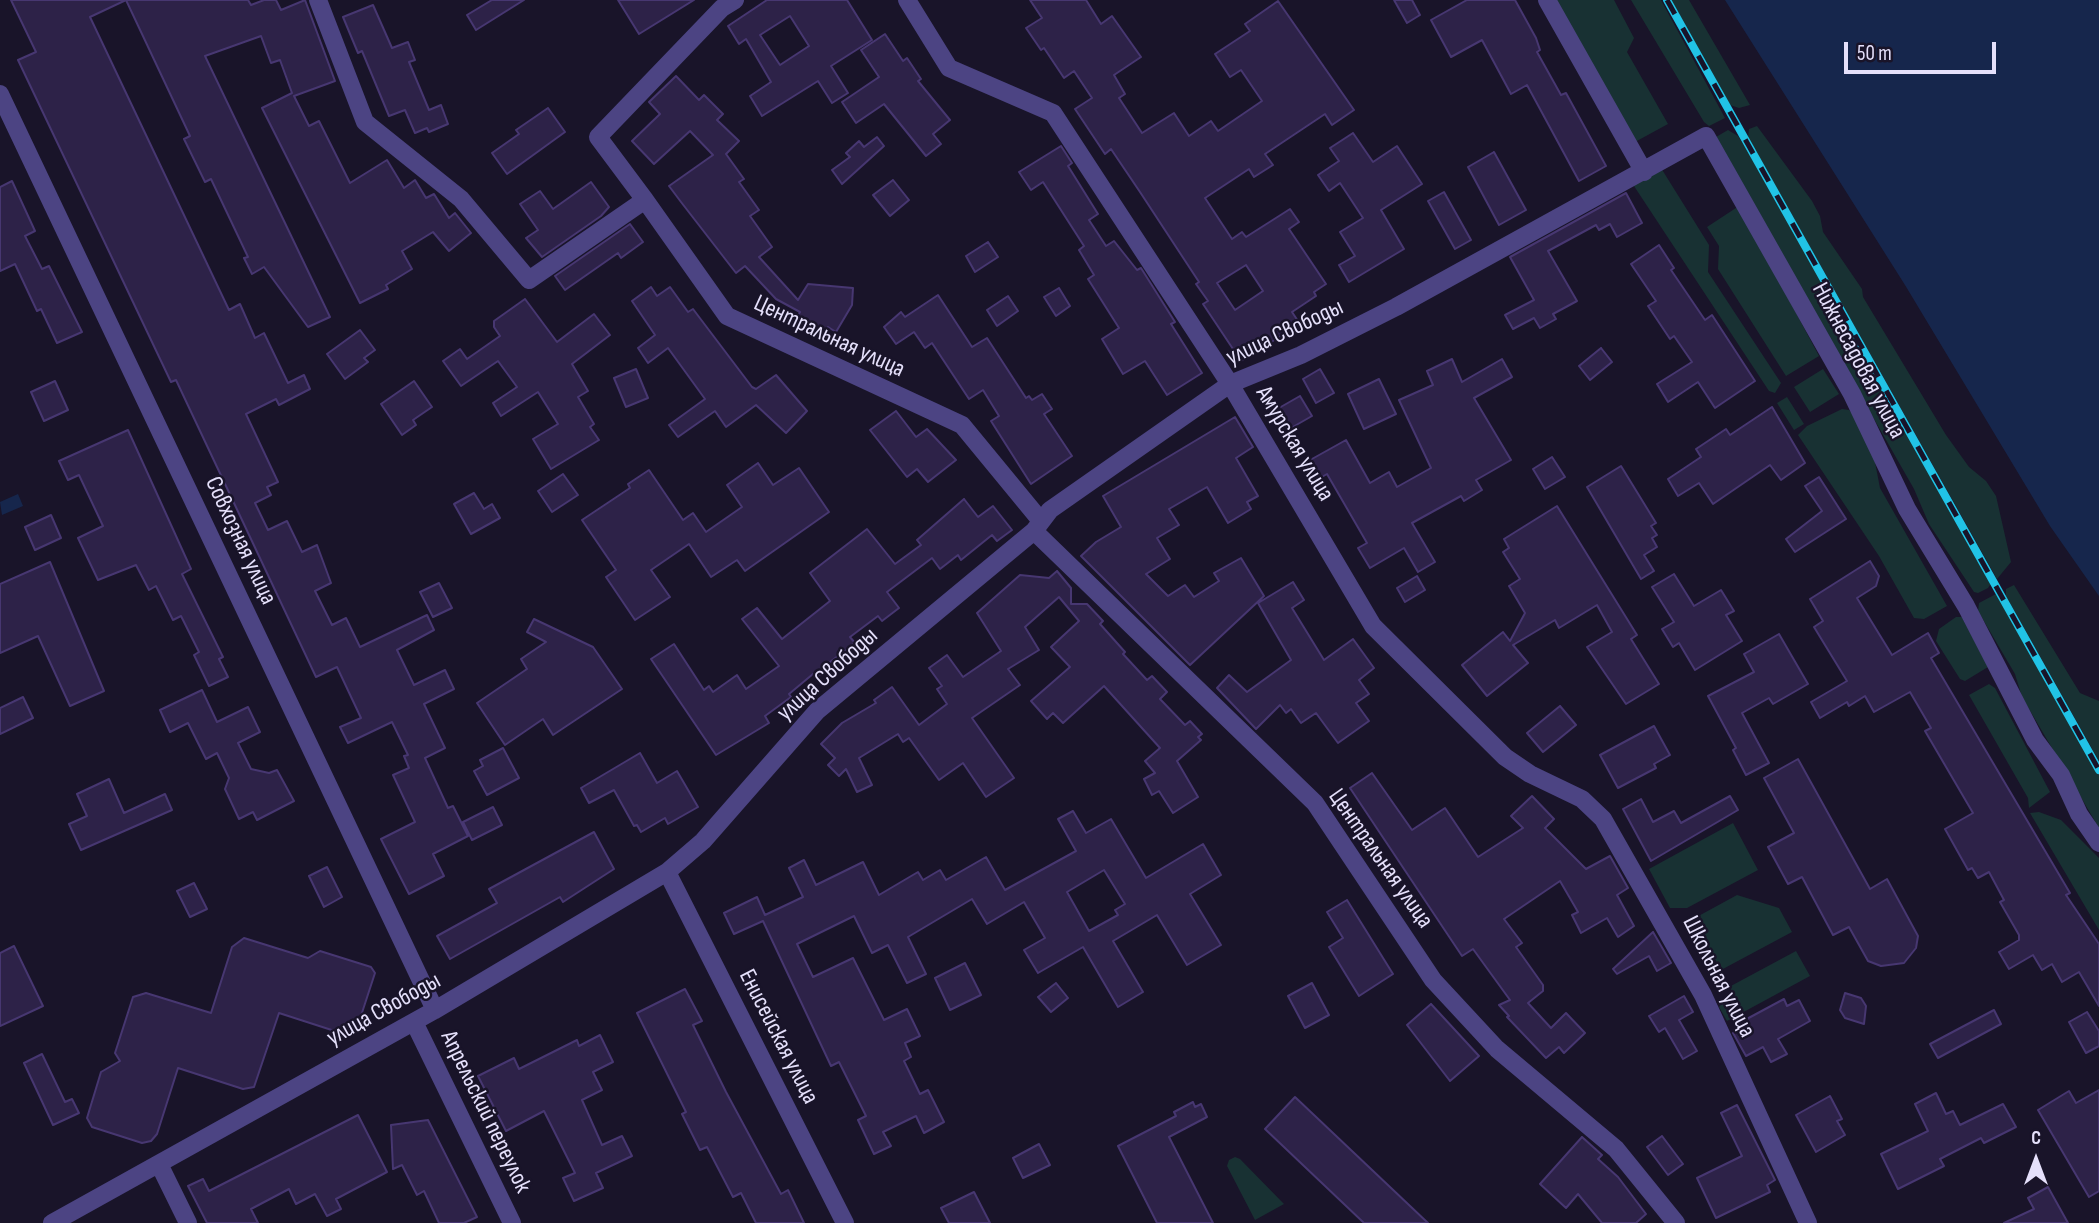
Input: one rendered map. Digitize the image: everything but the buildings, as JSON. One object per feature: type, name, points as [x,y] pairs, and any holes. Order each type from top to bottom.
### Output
[{"type":"street","points":[[318,0],[365,122],[461,199],[529,280],[645,200]]},
{"type":"street","name":"Центральная улица","points":[[735,0],[722,8],[598,137],[727,316],[962,425],[1038,526],[1315,803],[1433,981],[1497,1049],[1616,1149],[1676,1223]]},
{"type":"street","name":"Амурская улица","points":[[907,0],[949,68],[1053,113],[1230,384],[1373,626],[1505,757],[1548,782]]},
{"type":"street","points":[[1547,0],[1644,172]]},
{"type":"street","name":"Совхозная улица","points":[[0,94],[435,1010]]},
{"type":"street","name":"Нижнесадовая улица","points":[[1644,172],[1706,136],[1852,394],[1907,509],[1966,606],[2035,740],[2061,775],[2079,814],[2099,843]]},
{"type":"street","name":"улица Свободы","points":[[52,1223],[414,1022],[667,872],[703,841],[817,711],[1038,526],[1050,510],[1230,384],[1301,355],[1384,313],[1644,172]]},
{"type":"street","name":"Школьная улица","points":[[1548,782],[1582,799],[1614,834],[1703,995],[1808,1223]]},
{"type":"street","name":"Енисейская улица","points":[[667,872],[845,1223]]},
{"type":"street","name":"Апрельский переулок","points":[[414,1022],[512,1223]]},
{"type":"street","points":[[159,1164],[188,1223]]},
{"type":"green space","points":[[1555,0],[1614,0],[1634,38],[1627,52],[1668,124],[1635,142]]},
{"type":"green space","points":[[1631,0],[1661,0],[1725,118],[1709,126],[1704,122]]},
{"type":"green space","points":[[1671,0],[1689,0],[1750,105],[1739,108],[1730,105]]},
{"type":"green space","points":[[1757,126],[1812,201],[1820,216],[1823,232],[1862,289],[1863,297],[1946,435],[1969,467],[1986,481],[1996,496],[2011,562],[1997,579],[1748,137],[1749,129]]},
{"type":"green space","points":[[1728,130],[1738,136],[1750,155],[1992,582],[1988,588],[1974,592],[1929,524],[1914,489],[1719,147],[1716,137]]},
{"type":"green space","points":[[1661,168],[1709,245],[1708,272],[1781,383],[1775,393],[1769,391],[1632,183]]},
{"type":"green space","points":[[1739,206],[1819,356],[1786,376],[1718,269],[1719,246],[1707,227]]},
{"type":"green space","points":[[1823,369],[1839,394],[1810,412],[1794,387]]},
{"type":"green space","points":[[1787,397],[1804,424],[1794,430],[1777,403]]},
{"type":"green space","points":[[1842,409],[1849,410],[1854,415],[1874,457],[1880,488],[1947,606],[1924,619],[1914,618],[1879,556],[1798,435],[1807,426]]},
{"type":"green space","points":[[2014,585],[2080,693],[2099,701],[2099,761],[2006,596],[2006,589]]},
{"type":"green space","points":[[1996,594],[2099,775],[2099,828],[2022,697],[2015,674],[1978,611],[1979,603]]},
{"type":"green space","points":[[1956,617],[1962,617],[1988,667],[1965,681],[1960,679],[1936,641],[1939,629]]},
{"type":"green space","points":[[1989,684],[1995,688],[2050,792],[2029,808],[2028,798],[1969,695]]},
{"type":"green space","points":[[2039,812],[2061,820],[2099,858],[2099,930],[2030,813]]},
{"type":"green space","points":[[1733,823],[1758,870],[1687,908],[1670,908],[1649,869]]},
{"type":"green space","points":[[1737,895],[1779,908],[1792,932],[1721,970],[1693,919]]},
{"type":"green space","points":[[1796,951],[1810,976],[1727,1021],[1719,1007],[1732,991],[1729,987]]},
{"type":"green space","points":[[1235,1157],[1284,1204],[1255,1220],[1227,1166],[1229,1160]]},
{"type":"water","points":[[1725,0],[2099,0],[2099,596],[2050,526],[1905,285]]},
{"type":"water","points":[[18,494],[23,506],[2,515],[0,502]]},
{"type":"railway","points":[[1667,0],[2099,770]]}]
